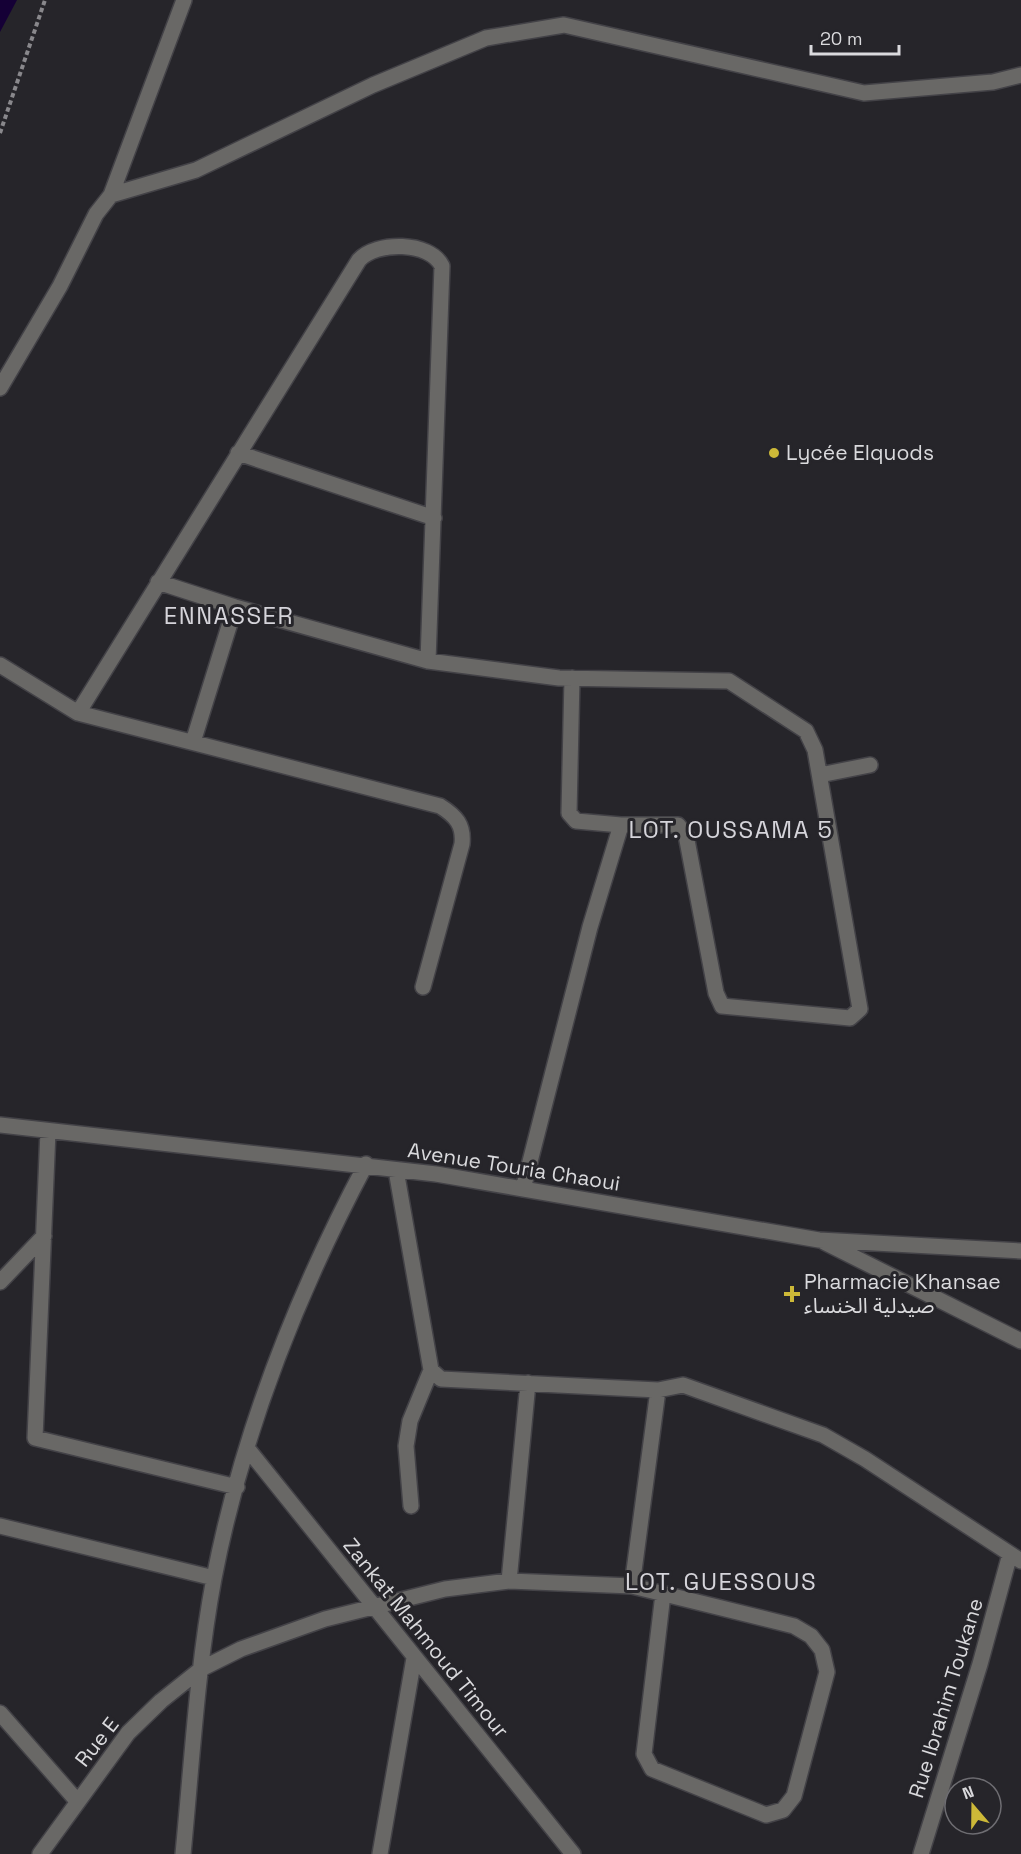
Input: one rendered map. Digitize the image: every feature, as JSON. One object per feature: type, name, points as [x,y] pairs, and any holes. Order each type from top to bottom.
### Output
[{"type":"street","points":[[0,388],[60,286],[96,214],[111,195],[184,0]]},
{"type":"street","points":[[111,195],[196,170],[373,85],[486,38],[564,25],[864,93],[993,82],[1021,75]]},
{"type":"street","points":[[78,713],[364,254],[380,247],[426,249],[439,259],[443,276],[428,661]]},
{"type":"street","points":[[238,453],[434,519]]},
{"type":"street","points":[[158,582],[235,607],[428,661],[572,678],[729,681],[806,731],[816,750],[860,1009],[850,1018],[722,1006],[716,993],[686,835],[678,825],[576,822],[569,813],[572,678]]},
{"type":"street","points":[[193,742],[235,607]]},
{"type":"street","points":[[0,665],[78,713],[440,806],[451,813],[460,823],[462,844],[423,987]]},
{"type":"street","points":[[820,775],[870,765]]},
{"type":"street","points":[[524,1189],[590,927],[621,825]]},
{"type":"street","name":"Avenue Touria Chaoui","points":[[0,1125],[366,1164],[819,1240],[1021,1251]]},
{"type":"street","points":[[48,1131],[35,1438],[237,1486]]},
{"type":"street","points":[[183,1854],[201,1669],[214,1578],[247,1448],[270,1378],[310,1277],[366,1164]]},
{"type":"street","points":[[396,1170],[436,1374],[410,1421],[405,1446],[411,1506]]},
{"type":"street","points":[[0,1282],[44,1236]]},
{"type":"street","points":[[819,1240],[1021,1341]]},
{"type":"street","points":[[436,1374],[528,1383],[658,1390],[683,1385],[823,1435],[1016,1558]]},
{"type":"street","points":[[509,1581],[528,1383]]},
{"type":"street","points":[[632,1586],[658,1390]]},
{"type":"street","name":"Zankat Mahmoud Timour","points":[[247,1448],[573,1854]]},
{"type":"street","points":[[0,1526],[214,1578]]},
{"type":"street","name":"Rue Ibrahim Toukane","points":[[921,1854],[980,1664],[1016,1558]]},
{"type":"street","name":"Rue E","points":[[40,1854],[128,1734],[161,1701],[201,1669],[241,1649],[292,1630],[374,1606],[445,1589],[509,1581],[632,1586],[794,1626],[811,1635],[822,1650],[827,1672],[794,1796],[783,1810],[766,1815],[652,1769],[644,1754],[663,1594]]},
{"type":"street","points":[[380,1854],[414,1658]]},
{"type":"street","points":[[0,1713],[78,1802]]},
{"type":"path","points":[[0,134],[45,0]]},
{"type":"shaded area","points":[[0,0],[17,0],[0,32]]},
{"type":"place","name":"Lycée Elquods","points":[[774,453]]},
{"type":"place","name":"Pharmacie Khansae صيدلية الخنساء","points":[[792,1294]]},
{"type":"district","name":"ENNASSER","points":[[229,616]]},
{"type":"district","name":"LOT. OUSSAMA 5","points":[[731,830]]},
{"type":"district","name":"LOT. GUESSOUS","points":[[721,1582]]}]
